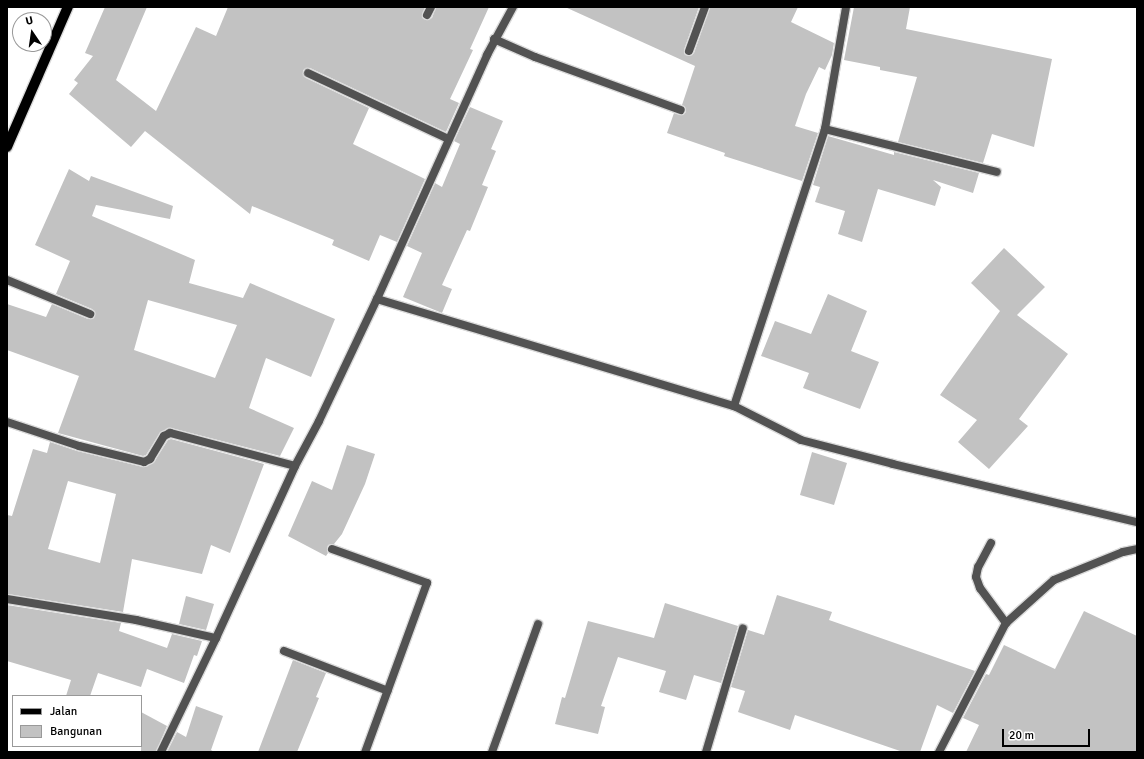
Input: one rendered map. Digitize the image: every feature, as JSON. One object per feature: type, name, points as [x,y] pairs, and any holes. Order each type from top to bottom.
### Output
[{"type":"main road","points":[[7,147],[68,7]]},
{"type":"street","points":[[427,15],[431,7]]},
{"type":"street","points":[[161,752],[216,638],[294,466],[318,421],[377,299],[487,55],[513,7]]},
{"type":"street","points":[[689,51],[705,7]]},
{"type":"street","points":[[734,406],[825,129],[846,7]]},
{"type":"street","points":[[496,40],[494,39],[535,56],[681,110]]},
{"type":"street","points":[[308,73],[448,139]]},
{"type":"street","points":[[825,129],[997,172]]},
{"type":"street","points":[[7,280],[90,314]]},
{"type":"street","points":[[377,299],[734,406],[801,440],[893,464],[1137,522]]},
{"type":"street","points":[[7,422],[79,446],[144,462],[150,459],[164,436],[170,433],[294,466]]},
{"type":"street","points":[[992,543],[978,567],[976,577],[980,588],[1006,623]]},
{"type":"street","points":[[332,549],[427,583],[365,752]]},
{"type":"street","points":[[939,752],[1006,623],[1054,580],[1123,552],[1137,549]]},
{"type":"street","points":[[7,599],[136,620],[216,638]]},
{"type":"street","points":[[492,752],[538,624]]},
{"type":"street","points":[[706,752],[743,628]]},
{"type":"street","points":[[284,651],[388,691]]},
{"type":"building","points":[[105,7],[147,7],[116,80],[156,111],[196,27],[216,36],[228,7],[425,7],[422,16],[427,20],[432,18],[436,7],[489,7],[470,49],[473,50],[450,99],[459,103],[446,132],[310,68],[303,70],[303,74],[306,78],[369,108],[353,144],[425,179],[397,242],[380,235],[369,261],[332,245],[334,240],[252,206],[250,214],[145,131],[131,147],[69,94],[78,83],[74,80],[93,56],[85,53]]},
{"type":"building","points":[[565,7],[699,7],[684,50],[685,54],[690,56],[694,53],[710,7],[798,7],[791,22],[834,43],[832,55],[825,70],[819,67],[806,94],[795,126],[818,133],[802,181],[724,156],[725,153],[667,133],[674,113],[682,115],[686,112],[686,109],[682,105],[695,66]]},
{"type":"building","points":[[854,7],[910,7],[906,29],[1052,59],[1034,147],[992,134],[983,163],[898,142],[917,77],[880,70],[880,67],[844,60]]},
{"type":"building","points":[[470,107],[503,121],[491,149],[496,151],[482,185],[488,187],[470,231],[467,230],[442,285],[452,289],[442,313],[403,297],[422,253],[407,246],[435,183],[442,187],[460,144],[454,141]]},
{"type":"building","points":[[828,136],[894,155],[894,152],[979,173],[973,193],[933,180],[941,187],[935,206],[878,189],[862,242],[838,234],[845,211],[815,202],[820,187],[813,185]]},
{"type":"building","points":[[69,169],[89,181],[91,176],[173,206],[170,219],[96,205],[92,216],[195,260],[189,283],[243,298],[250,283],[335,319],[311,377],[266,358],[249,408],[294,428],[280,456],[171,428],[160,433],[146,455],[143,456],[58,433],[79,376],[7,350],[7,304],[46,317],[52,304],[88,319],[95,316],[95,313],[92,309],[56,294],[70,261],[35,245]],"holes":[[[148,300],[237,325],[215,378],[134,350]]]},
{"type":"building","points":[[1004,248],[1045,287],[1017,315],[1068,354],[1019,419],[1028,426],[989,469],[958,442],[977,420],[940,395],[1000,311],[971,283]]},
{"type":"building","points":[[828,294],[867,311],[851,351],[879,362],[860,409],[803,388],[809,373],[761,356],[775,321],[811,334]]},
{"type":"building","points":[[171,439],[264,464],[230,553],[211,545],[202,574],[132,559],[123,612],[7,594],[7,515],[12,516],[33,449],[47,453],[50,442],[77,451],[143,467],[154,462],[168,440]],"holes":[[[68,481],[116,494],[100,563],[48,549]]]},
{"type":"building","points":[[347,445],[375,454],[365,484],[342,534],[334,544],[328,545],[328,553],[326,556],[288,536],[312,481],[332,490]]},
{"type":"building","points":[[812,452],[847,463],[834,505],[800,495]]},
{"type":"building","points":[[777,595],[832,612],[829,620],[975,671],[953,713],[937,705],[920,752],[903,752],[795,715],[790,730],[738,712],[745,691],[731,687],[748,630],[764,635]]},
{"type":"building","points":[[186,596],[214,604],[206,630],[179,624]]},
{"type":"building","points":[[665,603],[738,626],[721,683],[694,675],[686,700],[659,692],[666,671],[618,657],[601,706],[605,707],[598,734],[555,724],[562,697],[565,698],[588,621],[654,638]]},
{"type":"building","points":[[7,605],[121,623],[119,631],[167,648],[172,634],[202,641],[197,656],[194,655],[184,683],[147,669],[141,687],[98,673],[90,695],[66,695],[71,680],[7,661]]},
{"type":"building","points":[[1084,611],[1137,636],[1137,752],[966,752],[979,725],[963,718],[986,674],[989,675],[1004,645],[1055,669]]},
{"type":"building","points":[[293,660],[326,673],[316,697],[319,698],[297,752],[258,752]]},
{"type":"building","points":[[196,706],[223,716],[211,750],[214,752],[167,752],[177,732],[186,737]]},
{"type":"building","points":[[142,713],[167,726],[156,752],[141,752]]}]
